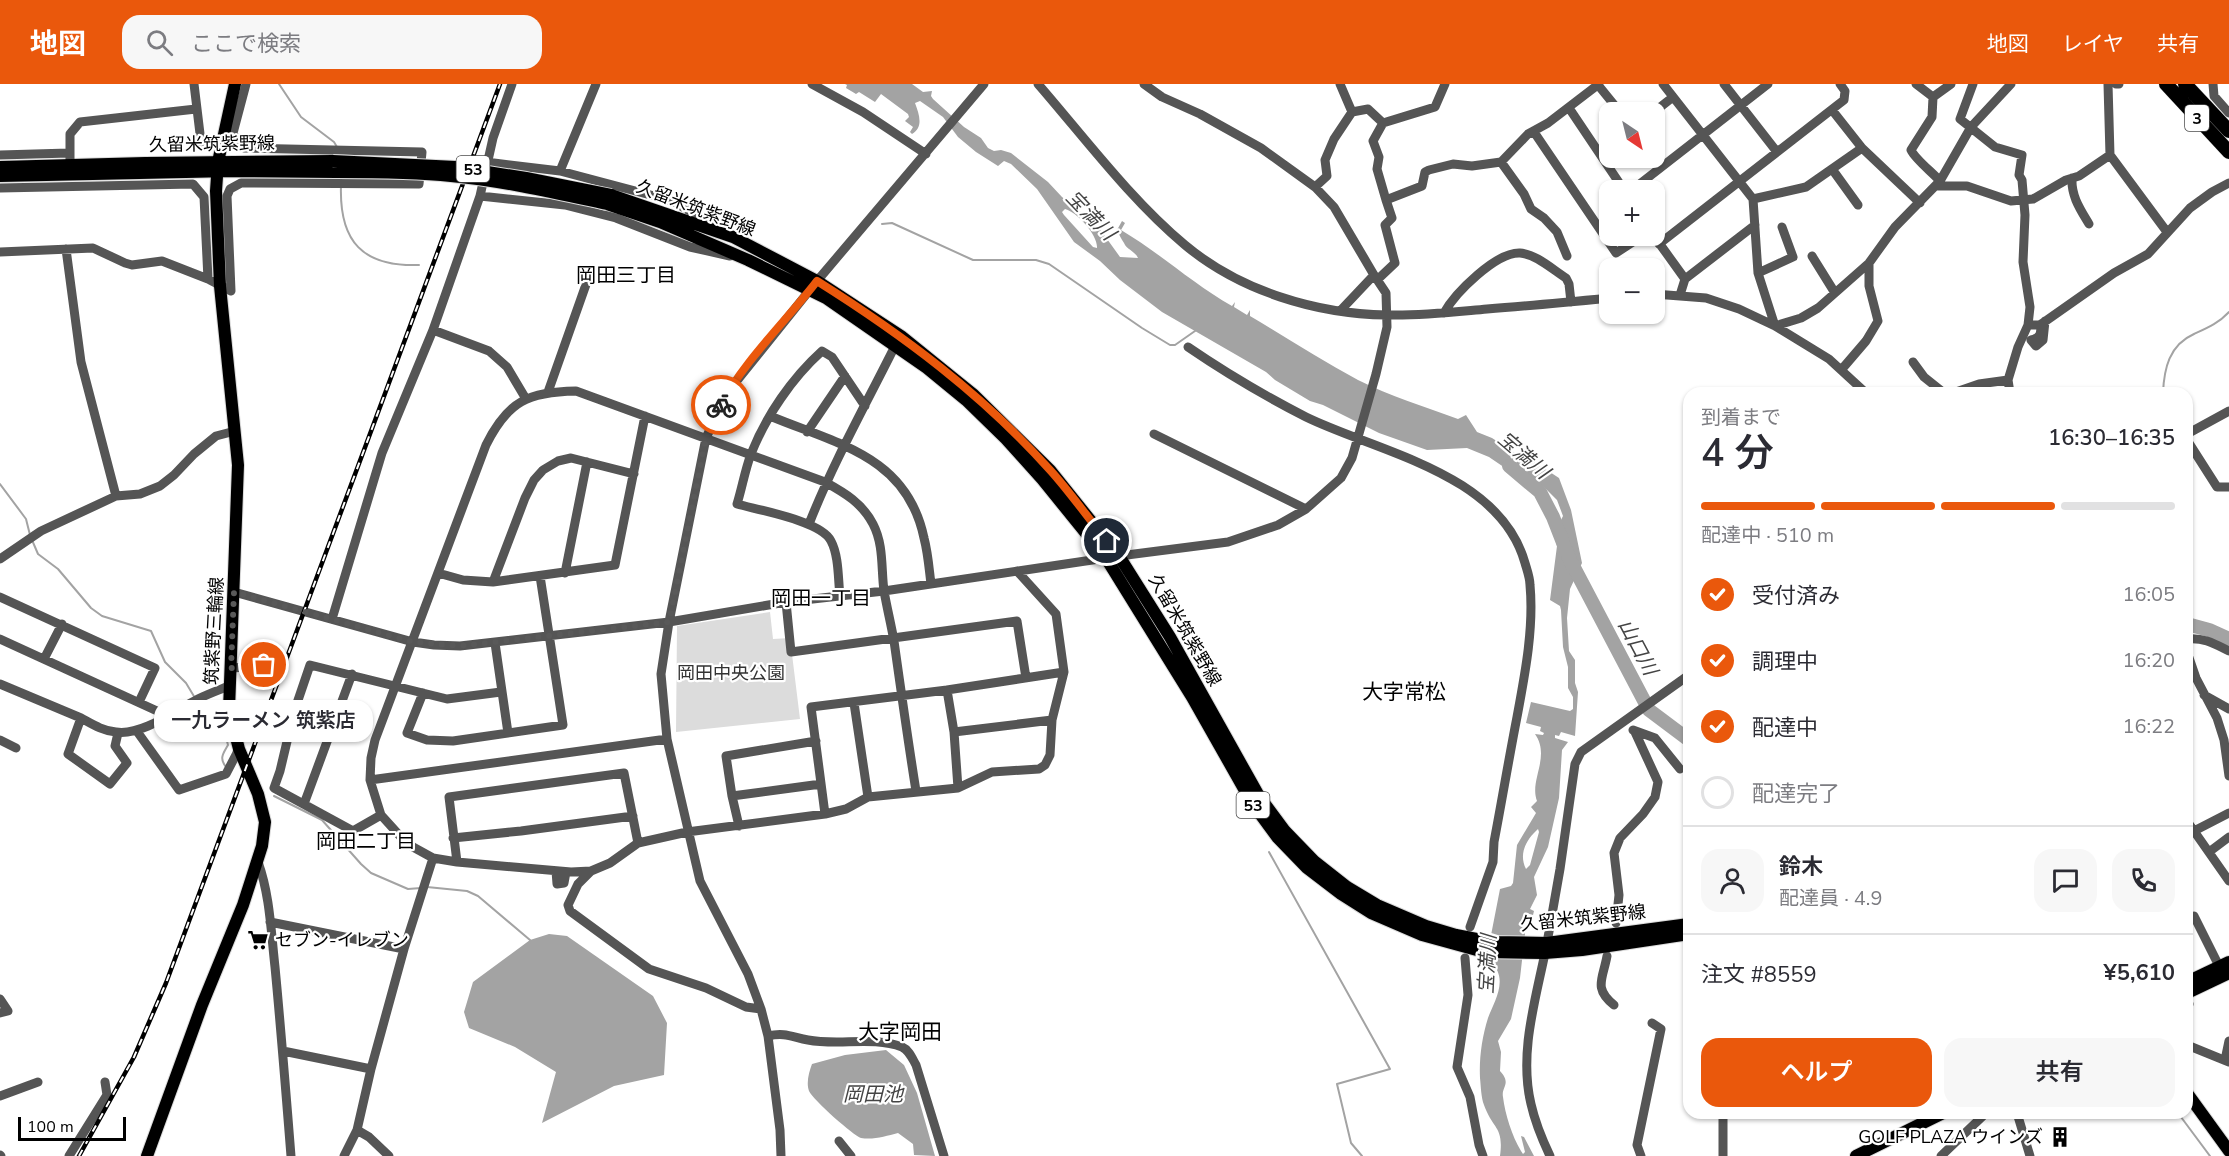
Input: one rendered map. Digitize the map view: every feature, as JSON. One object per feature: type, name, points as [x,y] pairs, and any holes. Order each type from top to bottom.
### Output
[{"type":"highway","name":"3","points":[[2166,84],[2229,152]]},
{"type":"highway","name":"3","points":[[2185,84],[2229,131]]},
{"type":"main road","name":"筑紫野三輪線","points":[[147,1156],[202,1005],[243,905],[258,862],[265,822],[258,794],[239,749],[229,710],[238,465],[220,286],[216,191],[218,167],[235,84]]},
{"type":"main road","name":"久留米筑紫野線","points":[[0,176],[70,164]]},
{"type":"main road","name":"久留米筑紫野線","points":[[0,167],[70,164],[218,167],[334,166],[454,176],[609,200],[733,237],[901,336],[974,395],[1050,470],[1119,556],[1170,637],[1259,796],[1292,839],[1314,861],[1347,887],[1377,905],[1426,926],[1491,947]]},
{"type":"main road","name":"久留米筑紫野線","points":[[609,200],[813,286],[826,298],[927,368],[1006,439],[1042,479],[1106,558],[1186,688],[1252,803],[1277,837],[1300,860],[1341,894],[1371,913],[1422,935],[1491,947],[1582,950],[1683,935]]},
{"type":"main road","name":"久留米筑紫野線","points":[[1542,948],[1683,925]]},
{"type":"main road","points":[[2193,980],[2226,967]]},
{"type":"main road","points":[[2193,989],[2226,967]]},
{"type":"main road","points":[[2193,1101],[2229,1151]]},
{"type":"main road","points":[[2193,1114],[2224,1156]]},
{"type":"main road","points":[[1856,1156],[1931,1119]]},
{"type":"street","points":[[194,84],[201,142]]},
{"type":"street","points":[[0,252],[93,248],[132,265],[162,261],[208,279],[231,291],[227,196],[235,185],[241,183],[419,184],[422,152],[244,148],[239,145],[233,133],[246,84]]},
{"type":"street","points":[[332,619],[382,453],[433,330],[480,196],[486,162],[512,84]]},
{"type":"street","points":[[560,171],[596,84]]},
{"type":"street","points":[[812,84],[928,151]]},
{"type":"street","points":[[781,1156],[780,1130],[768,1036],[761,1009],[748,974],[700,881],[667,739],[661,674],[669,622],[706,438],[727,393],[813,286],[984,84]]},
{"type":"street","points":[[1038,84],[1156,219],[1195,253],[1255,287],[1295,302],[1340,311],[1388,315],[1599,299]]},
{"type":"street","points":[[234,592],[413,642],[460,646],[669,622],[786,602],[884,591],[1228,542],[1278,525],[1306,509],[1341,478],[1352,459],[1375,378],[1388,315],[1386,293],[1334,207],[1315,187],[1261,148],[1200,114],[1162,97],[1144,84]]},
{"type":"street","points":[[1340,84],[1352,112]]},
{"type":"street","points":[[1340,311],[1395,262],[1385,225],[1392,218],[1377,169],[1379,157],[1373,141],[1383,123],[1435,107],[1446,84]]},
{"type":"street","points":[[1386,200],[1422,186],[1425,172],[1429,170],[1453,164],[1472,166],[1501,162],[1528,134],[1569,108],[1599,84],[1612,102]]},
{"type":"street","points":[[1663,84],[1753,199],[1758,273],[1774,326]]},
{"type":"street","points":[[1724,84],[1777,152]]},
{"type":"street","points":[[1645,180],[1768,84]]},
{"type":"street","points":[[1665,234],[1740,182],[1844,100],[1845,91],[1840,84]]},
{"type":"street","points":[[1916,84],[1933,97]]},
{"type":"street","points":[[1933,97],[1951,84]]},
{"type":"street","points":[[1973,84],[1960,119],[1995,147],[2022,155],[2019,175],[2022,180],[2025,215],[2023,262],[2030,307],[2028,325],[2018,347],[2008,380],[2009,387]]},
{"type":"street","points":[[1774,326],[1801,318],[1818,308],[1869,263],[1895,228],[1938,183],[1971,127],[2010,84]]},
{"type":"street","points":[[2108,84],[2110,155],[2167,232]]},
{"type":"street","points":[[2213,84],[2214,96],[2229,113]]},
{"type":"street","points":[[1665,103],[1673,97]]},
{"type":"street","points":[[1933,97],[1932,117],[1911,153],[1928,166],[1938,183]]},
{"type":"street","points":[[1569,108],[1599,153]]},
{"type":"street","points":[[0,155],[70,164],[70,134],[80,122],[196,109]]},
{"type":"street","points":[[1315,187],[1327,176],[1325,160],[1334,139],[1352,112],[1368,109],[1383,123]]},
{"type":"street","points":[[1832,110],[1862,148],[1920,202]]},
{"type":"street","points":[[1534,132],[1599,227]]},
{"type":"street","points":[[1753,199],[1806,187],[1862,148]]},
{"type":"street","points":[[1938,183],[1967,186],[2001,199],[2033,199],[2054,185],[2079,176],[2110,155]]},
{"type":"street","points":[[486,162],[560,171],[676,203],[733,237]]},
{"type":"street","points":[[1501,162],[1524,194],[1534,213],[1545,218],[1557,232],[1567,256]]},
{"type":"street","points":[[1832,169],[1858,205]]},
{"type":"street","points":[[2072,178],[2075,199],[2089,224]]},
{"type":"street","points":[[2028,325],[2043,323],[2114,273],[2148,254],[2190,208],[2229,183]]},
{"type":"street","points":[[0,188],[193,184],[204,197],[208,279]]},
{"type":"street","points":[[480,196],[566,205],[616,218],[690,247],[748,260]]},
{"type":"street","points":[[1680,295],[1685,279],[1755,225]]},
{"type":"street","points":[[1758,273],[1793,257],[1782,227]]},
{"type":"street","points":[[1612,246],[1617,253],[1627,246]]},
{"type":"street","points":[[1660,246],[1685,279]]},
{"type":"street","points":[[66,249],[81,362],[116,496]]},
{"type":"street","points":[[1444,312],[1459,291],[1500,258],[1521,253],[1530,255],[1566,278],[1571,302]]},
{"type":"street","points":[[1812,256],[1835,293]]},
{"type":"street","points":[[1842,369],[1866,341],[1878,321],[1869,286],[1869,263]]},
{"type":"street","points":[[548,392],[589,276]]},
{"type":"street","points":[[1665,294],[1724,303],[1774,326],[1829,358],[1860,387]]},
{"type":"street","points":[[433,330],[489,351],[507,367],[526,399]]},
{"type":"street","points":[[809,524],[825,482],[895,346]]},
{"type":"street","points":[[1188,348],[1253,388],[1307,417],[1360,435],[1458,482],[1505,522],[1523,556],[1530,584],[1530,623],[1524,678],[1492,862],[1470,927]]},
{"type":"street","points":[[840,596],[831,540],[824,532],[809,524],[737,504],[751,454],[770,416],[797,379],[822,351],[832,357],[865,406]]},
{"type":"street","points":[[1913,362],[1924,377],[1936,387]]},
{"type":"street","points":[[807,432],[844,376]]},
{"type":"street","points":[[1970,387],[2008,380]]},
{"type":"street","points":[[916,791],[884,591],[880,545],[873,524],[852,497],[825,482],[576,391],[548,392],[526,399],[510,408],[497,423],[486,445],[375,740],[370,780],[381,815],[406,842],[434,858],[561,872],[591,871],[610,864],[638,843],[687,832],[825,814],[846,809],[868,797],[958,788],[992,772],[1039,770],[1045,765],[1050,755],[1052,720],[1064,672],[1056,614],[1017,571]]},
{"type":"street","points":[[2193,431],[2229,411]]},
{"type":"street","points":[[438,573],[463,580],[493,582],[615,565],[645,416]]},
{"type":"street","points":[[770,416],[864,454],[881,466],[907,494],[924,537],[931,584]]},
{"type":"street","points":[[0,559],[41,531],[116,496],[140,494],[160,486],[216,436],[235,431]]},
{"type":"street","points":[[1154,434],[1306,509]]},
{"type":"street","points":[[2193,449],[2217,487],[2229,487]]},
{"type":"street","points":[[493,582],[534,480],[543,470],[558,461],[571,458],[634,474]]},
{"type":"street","points":[[565,573],[587,462]]},
{"type":"street","points":[[0,546],[10,551]]},
{"type":"street","points":[[423,693],[407,734],[427,740],[453,741],[562,725],[540,576]]},
{"type":"street","points":[[0,597],[155,668],[139,702]]},
{"type":"street","points":[[786,602],[791,652],[1017,621],[1026,678]]},
{"type":"street","points":[[44,659],[62,624]]},
{"type":"street","points":[[2193,638],[2209,641],[2229,651]]},
{"type":"street","points":[[0,639],[168,716]]},
{"type":"street","points":[[495,643],[508,733]]},
{"type":"street","points":[[231,668],[279,665]]},
{"type":"street","points":[[274,788],[294,712],[310,665],[447,699],[501,692]]},
{"type":"street","points":[[2193,667],[2204,695],[2217,718],[2224,740],[2229,776]]},
{"type":"street","points":[[825,814],[812,707],[854,703],[1064,672]]},
{"type":"street","points":[[304,804],[352,674]]},
{"type":"street","points":[[1550,1156],[1530,1104],[1527,1078],[1528,1038],[1542,948],[1560,869],[1575,764],[1581,752],[1683,679]]},
{"type":"street","points":[[0,684],[118,733],[136,730],[168,716],[199,698],[229,686]]},
{"type":"street","points":[[947,690],[954,732],[958,788]]},
{"type":"street","points":[[2204,695],[2229,709]]},
{"type":"street","points":[[854,703],[868,797]]},
{"type":"street","points":[[81,718],[68,754],[110,784],[127,764],[114,746],[118,733]]},
{"type":"street","points":[[954,732],[1052,720]]},
{"type":"street","points":[[1616,923],[1619,895],[1614,853],[1620,838],[1643,814],[1655,797],[1658,782],[1635,732],[1625,722]]},
{"type":"street","points":[[136,730],[179,790],[226,774],[239,749]]},
{"type":"street","points":[[1635,732],[1655,738],[1680,769]]},
{"type":"street","points":[[370,780],[667,739]]},
{"type":"street","points":[[0,740],[16,748]]},
{"type":"street","points":[[739,826],[726,756],[816,741]]},
{"type":"street","points":[[457,862],[449,797],[624,773],[638,843]]},
{"type":"street","points":[[732,796],[821,784]]},
{"type":"street","points":[[258,794],[274,788],[353,831],[381,815]]},
{"type":"street","points":[[2229,813],[2194,831],[2229,881]]},
{"type":"street","points":[[453,838],[633,816]]},
{"type":"street","points":[[2209,852],[2229,837]]},
{"type":"street","points":[[344,1156],[357,1130],[404,949],[434,858]]},
{"type":"street","points":[[258,862],[264,879],[270,922],[291,1156]]},
{"type":"street","points":[[591,871],[578,884],[568,905],[570,911],[649,969],[706,988],[746,1007],[761,1009]]},
{"type":"street","points":[[2194,916],[2226,967]]},
{"type":"street","points":[[270,922],[404,949]]},
{"type":"street","points":[[1607,956],[1600,989],[1614,1005]]},
{"type":"street","points":[[1465,958],[1468,995],[1457,1067],[1470,1097],[1483,1156]]},
{"type":"street","points":[[0,999],[8,1011],[0,1013]]},
{"type":"street","points":[[1641,1156],[1637,1145],[1661,1029],[1652,1023]]},
{"type":"street","points":[[768,1036],[780,1033],[809,1040],[872,1042],[903,1047],[916,1065],[944,1156]]},
{"type":"street","points":[[2193,1047],[2227,1061],[2229,1041]]},
{"type":"street","points":[[283,1051],[371,1069]]},
{"type":"street","points":[[0,1095],[38,1082]]},
{"type":"street","points":[[69,1156],[107,1095],[105,1082]]},
{"type":"street","points":[[1723,1119],[1723,1156]]},
{"type":"street","points":[[1941,1156],[1980,1119]]},
{"type":"street","points":[[2019,1119],[2030,1156]]},
{"type":"street","points":[[357,1130],[369,1137],[389,1156]]},
{"type":"street","points":[[839,1142],[851,1156]]},
{"type":"green space","name":"岡田中央公園","points":[[770,612],[773,639],[790,638],[800,719],[676,732],[677,626]]},
{"type":"water","name":"宝満川","points":[[845,84],[912,84],[923,92],[932,91],[933,99],[964,127],[981,138],[988,148],[1011,153],[1097,225],[1120,257],[1138,258],[1125,245],[1117,230],[1122,221],[1125,223],[1121,230],[1232,306],[1235,302],[1234,307],[1247,315],[1250,310],[1250,316],[1358,380],[1458,419],[1466,415],[1477,432],[1492,438],[1524,459],[1533,461],[1559,478],[1571,510],[1582,563],[1570,589],[1567,618],[1569,651],[1575,660],[1575,683],[1578,692],[1575,736],[1561,732],[1559,736],[1555,735],[1555,738],[1568,742],[1562,750],[1559,798],[1548,847],[1534,877],[1537,895],[1530,909],[1534,911],[1533,915],[1526,913],[1523,923],[1525,934],[1520,978],[1511,1019],[1498,1041],[1501,1052],[1500,1071],[1506,1082],[1503,1097],[1509,1125],[1523,1154],[1525,1152],[1521,1136],[1524,1137],[1534,1156],[1500,1156],[1499,1133],[1482,1099],[1480,1063],[1486,1025],[1500,982],[1497,970],[1485,966],[1500,889],[1511,886],[1513,883],[1517,845],[1536,813],[1531,807],[1537,801],[1535,793],[1541,751],[1535,734],[1543,735],[1544,733],[1540,731],[1541,727],[1526,723],[1531,702],[1570,711],[1573,709],[1573,697],[1568,688],[1568,667],[1563,647],[1561,610],[1560,606],[1550,600],[1557,546],[1554,534],[1563,516],[1557,500],[1544,487],[1511,472],[1489,457],[1467,448],[1427,450],[1379,433],[1323,405],[1310,401],[1266,372],[1162,312],[1120,280],[1100,261],[1074,242],[1037,189],[1011,164],[1004,161],[998,166],[976,152],[958,137],[943,117],[920,101],[915,103],[919,124],[912,134],[910,132],[913,127],[905,121],[909,117],[908,114],[881,94],[875,102],[859,92],[856,94],[846,88]],"holes":[[[1065,209],[1086,225],[1094,237],[1097,248],[1093,247],[1064,215],[1062,212]],[[1538,829],[1530,865],[1526,869],[1523,852],[1530,837]]]},
{"type":"water","points":[[549,934],[567,936],[653,996],[667,1023],[664,1075],[614,1086],[542,1123],[556,1072],[515,1047],[469,1028],[464,1012],[473,982],[530,940]]},
{"type":"water","name":"岡田池","points":[[886,1050],[904,1065],[917,1093],[935,1156],[914,1155],[913,1144],[898,1133],[875,1138],[861,1138],[834,1117],[809,1091],[808,1081],[812,1064],[845,1055]]},
{"type":"waterway","points":[[279,84],[301,117],[334,142],[337,147]]},
{"type":"waterway","points":[[341,185],[344,222],[358,247],[369,256],[383,261],[419,265]]},
{"type":"waterway","points":[[882,224],[892,223],[973,260],[1036,260],[1049,264],[1170,345],[1175,345],[1195,331]]},
{"type":"waterway","points":[[2164,387],[2167,367],[2173,351],[2179,344],[2217,322],[2229,312]]},
{"type":"waterway","name":"山口川","points":[[1509,466],[1540,492],[1553,517],[1569,558],[1649,710],[1683,736]]},
{"type":"waterway","points":[[0,484],[26,519],[30,535]]},
{"type":"waterway","points":[[32,540],[38,554],[58,569],[91,608],[102,616],[151,631],[165,662],[186,683],[195,698]]},
{"type":"waterway","name":"山口川","points":[[2193,626],[2229,639]]},
{"type":"waterway","points":[[199,701],[220,715],[228,745],[222,758],[226,767]]},
{"type":"waterway","points":[[274,796],[322,820],[371,873],[408,889],[421,888]]},
{"type":"waterway","points":[[1269,852],[1390,1069],[1337,1084],[1351,1143],[1362,1156]]},
{"type":"waterway","points":[[427,887],[467,891],[478,896],[530,940]]},
{"type":"waterway","points":[[2182,1119],[2210,1156]]},
{"type":"railway","points":[[79,1156],[134,1057],[166,983],[500,84]]},
{"type":"way so far","points":[[264,665],[231,668],[234,592],[413,642],[434,645],[460,646],[495,643],[669,622],[706,438],[721,405]]},
{"type":"place","name":"一九ラーメン 筑紫店","points":[[264,665]]},
{"type":"place","name":"セブン-イレブン","points":[[258,940]]},
{"type":"place","name":"GOLF PLAZA ウインズ","points":[[2060,1137]]},
{"type":"district","name":"岡田三丁目","points":[[626,275]]},
{"type":"district","name":"岡田一丁目","points":[[821,598]]},
{"type":"district","name":"大字常松","points":[[1404,692]]},
{"type":"district","name":"岡田二丁目","points":[[366,841]]},
{"type":"district","name":"大字岡田","points":[[900,1032]]},
{"type":"route","points":[[721,405],[727,393],[759,351],[817,281],[901,336],[974,395],[1050,470],[1107,541]]}]
